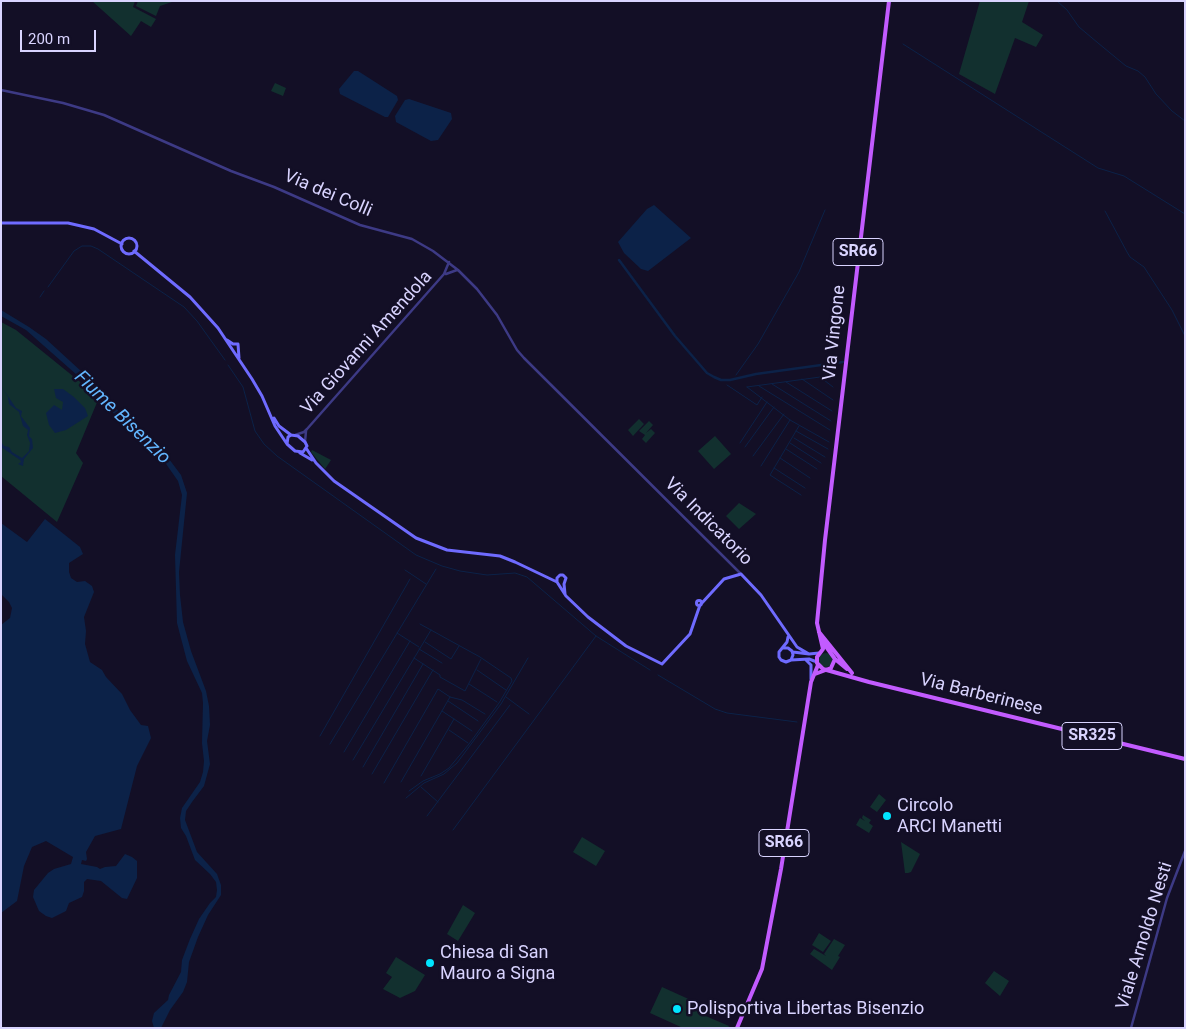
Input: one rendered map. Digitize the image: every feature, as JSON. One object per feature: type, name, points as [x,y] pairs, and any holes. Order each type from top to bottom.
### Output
[{"type":"main road","name":"Via Vingone","points":[[820,653],[823,648],[817,627],[862,218],[889,1]]},
{"type":"main road","points":[[1,223],[68,223],[94,229],[122,244]]},
{"type":"main road","points":[[127,238],[133,239],[137,245],[134,251],[130,253],[122,249],[122,244],[127,238]]},
{"type":"main road","points":[[134,251],[190,297],[225,338],[262,396],[287,444],[295,451],[316,463],[339,485],[419,540],[447,550],[500,556],[560,584]]},
{"type":"main road","points":[[225,338],[233,344],[238,344],[241,363]]},
{"type":"main road","points":[[269,411],[279,426],[305,442],[306,448],[316,463]]},
{"type":"main road","points":[[287,444],[288,437],[293,435]]},
{"type":"main road","points":[[300,453],[306,448]]},
{"type":"main road","points":[[558,576],[565,594],[588,617],[636,652],[662,664],[691,633],[699,604],[711,595],[725,579],[741,574]]},
{"type":"main road","name":"Via Indicatorio","points":[[741,574],[761,594],[798,648],[809,654]]},
{"type":"main road","points":[[545,577],[561,575],[565,577],[566,581],[560,584]]},
{"type":"main road","points":[[817,627],[852,673]]},
{"type":"main road","points":[[787,634],[788,641],[779,652],[780,658],[784,662],[806,659],[818,663],[826,669]]},
{"type":"main road","name":"Via Vingone","points":[[820,637],[830,652]]},
{"type":"main road","points":[[783,648],[788,648],[793,652],[809,654],[830,652]]},
{"type":"main road","points":[[791,660],[793,652]]},
{"type":"main road","name":"SR66","points":[[830,652],[835,659]]},
{"type":"main road","name":"SR66","points":[[737,1028],[761,975],[780,875],[811,680],[820,653]]},
{"type":"main road","points":[[806,659],[811,666],[811,680]]},
{"type":"main road","points":[[813,675],[833,666],[835,659],[858,679]]},
{"type":"main road","name":"Via Barberinese","points":[[826,669],[858,679],[1185,758]]},
{"type":"street","name":"Via dei Colli","points":[[1,90],[63,103],[112,118],[175,147],[274,187],[360,225],[412,239],[433,250],[458,270],[482,295],[524,358],[603,436]]},
{"type":"street","name":"Via Giovanni Amendola","points":[[293,435],[304,432],[307,429],[444,274],[449,262]]},
{"type":"street","name":"Via Giovanni Amendola","points":[[444,274],[458,270]]},
{"type":"street","name":"Via Giovanni Amendola","points":[[305,442],[307,429]]},
{"type":"street","name":"Via Indicatorio","points":[[603,436],[741,574]]},
{"type":"street","name":"Viale Arnoldo Nesti","points":[[1131,1028],[1169,892],[1185,851]]},
{"type":"green space","points":[[92,1],[135,1],[133,7],[156,19],[151,27],[141,21],[131,36]]},
{"type":"green space","points":[[138,1],[172,2],[160,6],[156,16],[136,6]]},
{"type":"green space","points":[[980,1],[1029,1],[1022,22],[1043,35],[1036,47],[1015,38],[995,94],[959,74]]},
{"type":"green space","points":[[275,83],[286,88],[283,96],[271,91]]},
{"type":"green space","points":[[1,322],[16,330],[79,381],[98,400],[76,453],[83,463],[57,522],[1,476]]},
{"type":"green space","points":[[639,419],[644,424],[633,436],[628,430]]},
{"type":"green space","points":[[649,421],[653,425],[646,433],[651,429],[655,433],[646,443],[642,439],[645,435],[639,431]]},
{"type":"green space","points":[[715,436],[731,454],[714,469],[698,451]]},
{"type":"green space","points":[[312,450],[331,460],[325,469],[311,452]]},
{"type":"green space","points":[[739,503],[756,514],[739,529],[726,516]]},
{"type":"green space","points":[[826,653],[831,655],[833,660],[831,665],[826,667],[821,665],[819,660],[821,655]]},
{"type":"green space","points":[[879,794],[886,800],[877,812],[870,807]]},
{"type":"green space","points":[[863,815],[871,820],[869,823],[873,826],[869,833],[856,825],[860,818],[865,821],[862,818]]},
{"type":"green space","points":[[582,837],[605,851],[596,866],[573,852]]},
{"type":"green space","points":[[901,842],[920,854],[911,872],[908,873],[905,873]]},
{"type":"green space","points":[[463,905],[475,913],[458,941],[447,934]]},
{"type":"green space","points":[[819,933],[831,941],[823,952],[812,945]]},
{"type":"green space","points":[[834,939],[845,945],[832,970],[810,954],[814,949],[826,956],[824,954]]},
{"type":"green space","points":[[396,957],[425,975],[415,991],[400,998],[383,989],[392,977],[386,973]]},
{"type":"green space","points":[[994,971],[1009,981],[1000,996],[985,983]]},
{"type":"green space","name":"Polisportiva Libertas Bisenzio","points":[[662,987],[704,1006],[701,1014],[729,1026],[728,1028],[683,1028],[650,1013]]},
{"type":"water","points":[[354,71],[358,71],[397,96],[398,100],[388,117],[340,94],[339,89]]},
{"type":"water","points":[[409,99],[451,113],[452,119],[438,140],[431,141],[396,122],[395,116],[405,100]]},
{"type":"water","points":[[654,205],[691,238],[648,271],[641,269],[624,253],[618,242],[647,209]]},
{"type":"water","name":"Fiume Bisenzio","points":[[1,310],[46,339],[94,383],[99,391],[145,438],[169,459],[181,475],[187,493],[179,572],[180,595],[183,622],[191,651],[206,691],[209,706],[210,725],[207,741],[210,764],[204,786],[186,811],[185,820],[197,852],[217,874],[221,885],[221,895],[208,915],[198,937],[189,962],[187,982],[183,992],[170,1010],[161,1028],[154,1028],[152,1021],[154,1013],[168,1000],[181,972],[182,960],[190,939],[199,919],[216,897],[217,890],[216,882],[195,860],[181,828],[180,818],[182,808],[200,782],[204,761],[202,693],[187,661],[177,623],[175,555],[182,495],[178,481],[164,461],[136,438],[86,383],[26,330],[1,316]]},
{"type":"water","points":[[1,386],[16,408],[22,411],[21,416],[30,428],[29,436],[32,439],[33,448],[24,459],[23,466],[18,464],[21,462],[20,460],[1,447],[2,443],[22,458],[29,451],[30,443],[27,435],[28,430],[23,426],[19,412],[9,404],[8,397]]},
{"type":"water","points":[[54,389],[63,389],[74,397],[85,408],[88,416],[66,430],[55,433],[49,425],[46,413],[54,405],[62,410],[63,402],[56,398]]},
{"type":"water","points":[[45,519],[80,547],[83,554],[69,563],[69,572],[71,578],[77,582],[85,581],[92,586],[94,592],[84,617],[85,644],[90,662],[102,670],[122,694],[130,710],[141,725],[148,726],[151,738],[137,766],[121,829],[95,836],[86,852],[86,861],[82,860],[81,864],[100,869],[116,866],[125,854],[132,857],[137,861],[137,878],[127,899],[122,898],[101,881],[87,879],[84,882],[82,897],[69,903],[66,911],[52,918],[39,911],[33,897],[34,890],[48,873],[54,869],[71,864],[73,857],[46,841],[32,847],[24,866],[17,901],[1,913],[1,625],[10,618],[12,608],[1,594],[1,523],[27,542]]},
{"type":"waterway","points":[[1057,1],[1067,10],[1079,27],[1126,66],[1138,71],[1145,77],[1156,94],[1172,111],[1185,121]]},
{"type":"waterway","points":[[903,44],[1098,168],[1124,176],[1185,214]]},
{"type":"waterway","points":[[736,375],[758,344],[799,272],[825,210]]},
{"type":"waterway","points":[[1105,211],[1130,257],[1144,267],[1172,310],[1185,336]]},
{"type":"waterway","points":[[48,287],[74,251],[82,246],[91,246],[184,307],[197,321],[225,360]]},
{"type":"waterway","points":[[619,260],[675,336],[707,373],[714,377],[721,380],[730,380],[756,374],[843,362]]},
{"type":"waterway","points":[[40,297],[44,291]]},
{"type":"waterway","points":[[228,365],[243,387],[255,431],[264,444],[277,456],[416,555],[460,571],[487,575],[515,573],[527,577],[596,636],[650,670]]},
{"type":"waterway","points":[[747,387],[835,375]]},
{"type":"waterway","points":[[820,377],[833,387]]},
{"type":"waterway","points":[[802,379],[833,400]]},
{"type":"waterway","points":[[786,382],[832,411]]},
{"type":"waterway","points":[[772,384],[831,421]]},
{"type":"waterway","points":[[727,385],[757,405],[762,397]]},
{"type":"waterway","points":[[759,386],[830,430]]},
{"type":"waterway","points":[[747,387],[790,420],[829,442]]},
{"type":"waterway","points":[[740,443],[767,402]]},
{"type":"waterway","points":[[745,447],[774,407]]},
{"type":"waterway","points":[[753,456],[784,414]]},
{"type":"waterway","points":[[761,466],[790,420]]},
{"type":"waterway","points":[[799,426],[770,475],[801,495]]},
{"type":"waterway","points":[[796,431],[828,449]]},
{"type":"waterway","points":[[794,438],[825,457]]},
{"type":"waterway","points":[[790,443],[821,463]]},
{"type":"waterway","points":[[786,449],[817,469]]},
{"type":"waterway","points":[[780,458],[810,478]]},
{"type":"waterway","points":[[774,468],[805,488]]},
{"type":"waterway","points":[[330,744],[436,569]]},
{"type":"waterway","points":[[405,570],[426,584]]},
{"type":"waterway","points":[[320,736],[410,579]]},
{"type":"waterway","points":[[409,791],[423,781],[449,768],[499,703],[512,681],[511,678],[480,657],[420,624]]},
{"type":"waterway","points":[[353,760],[431,630]]},
{"type":"waterway","points":[[397,633],[419,647]]},
{"type":"waterway","points":[[453,830],[596,636]]},
{"type":"waterway","points":[[344,752],[410,641]]},
{"type":"waterway","points":[[425,642],[451,659],[459,646]]},
{"type":"waterway","points":[[419,649],[442,663]]},
{"type":"waterway","points":[[414,658],[440,675],[440,677],[465,691],[481,659]]},
{"type":"waterway","points":[[406,798],[424,783],[444,774],[457,763],[501,704],[528,658]]},
{"type":"waterway","points":[[363,767],[423,664]]},
{"type":"waterway","points":[[372,774],[433,670]]},
{"type":"waterway","points":[[477,670],[506,690]]},
{"type":"waterway","points":[[658,675],[715,709],[727,713],[797,722]]},
{"type":"waterway","points":[[469,684],[497,702]]},
{"type":"waterway","points":[[384,783],[438,689],[450,697],[462,700],[485,714]]},
{"type":"waterway","points":[[401,782],[450,697]]},
{"type":"waterway","points":[[506,697],[529,714]]},
{"type":"waterway","points":[[448,701],[478,721]]},
{"type":"waterway","points":[[427,816],[510,705]]},
{"type":"waterway","points":[[442,711],[472,731]]},
{"type":"waterway","points":[[421,776],[454,719]]},
{"type":"waterway","points":[[449,730],[468,743]]},
{"type":"waterway","points":[[421,787],[438,802]]},
{"type":"place","name":"Circolo ARCI Manetti","points":[[887,816]]},
{"type":"place","name":"Chiesa di San Mauro a Signa","points":[[430,963]]},
{"type":"place","name":"Polisportiva Libertas Bisenzio","points":[[677,1009]]}]
